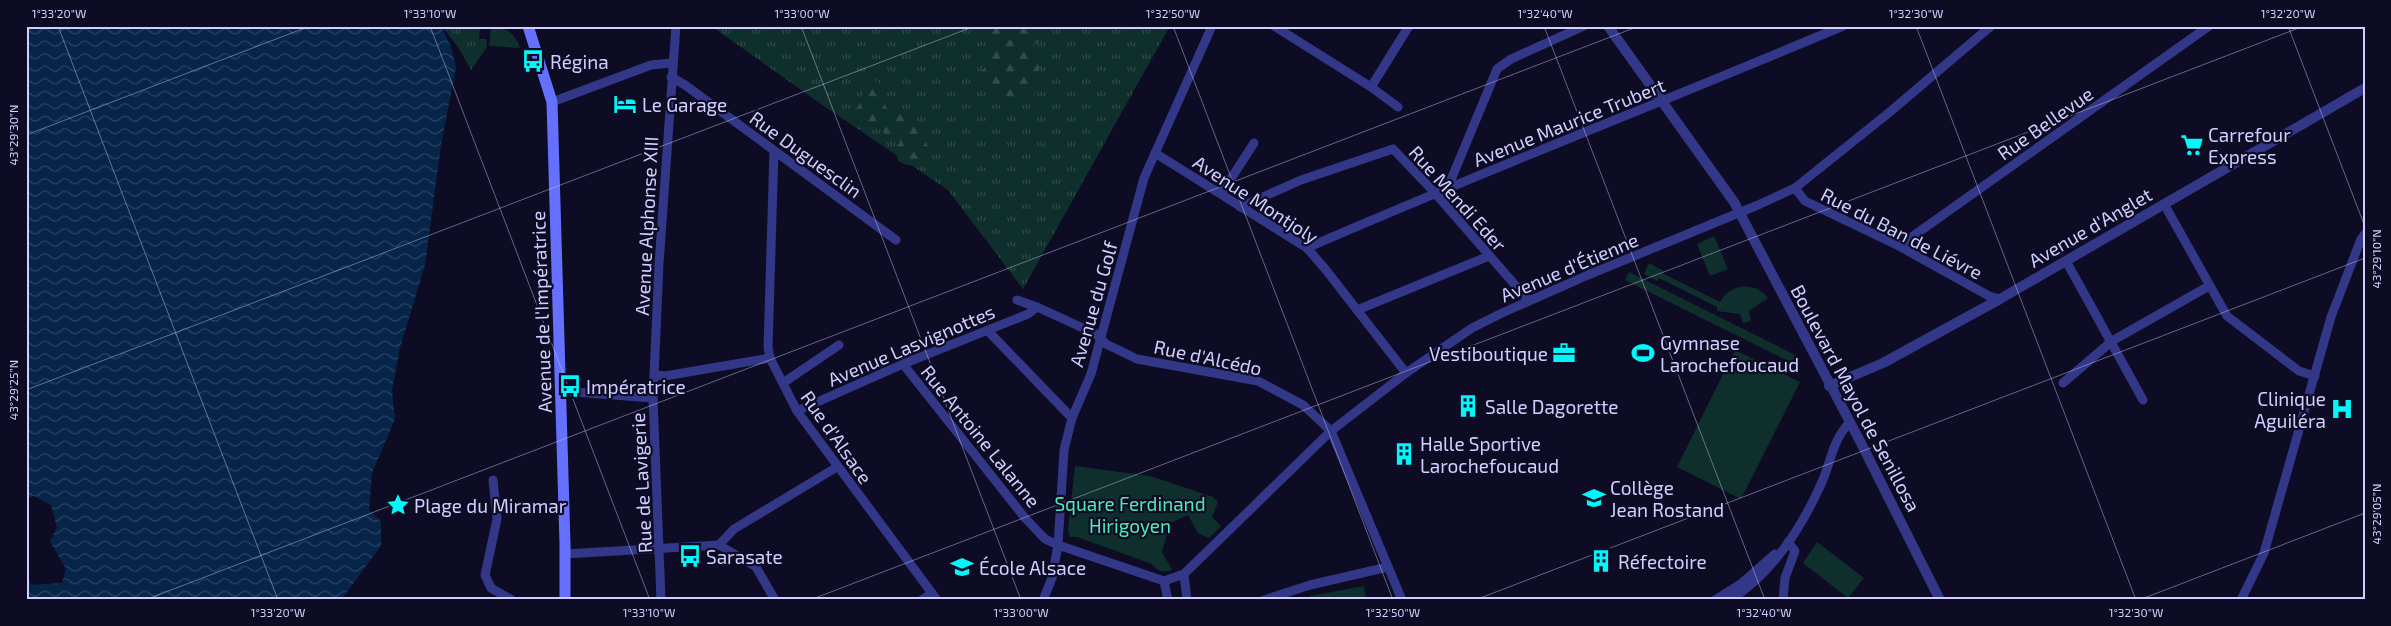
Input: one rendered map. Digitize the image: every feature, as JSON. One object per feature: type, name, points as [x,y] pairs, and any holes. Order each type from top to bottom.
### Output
[{"type":"main road","name":"Avenue de l'Impératrice","points":[[528,26],[552,102],[565,600]]},
{"type":"street","name":"Avenue Alphonse XIII","points":[[653,398],[659,264],[676,26]]},
{"type":"street","name":"Avenue du Golf","points":[[1043,600],[1052,578],[1058,545],[1064,450],[1072,418],[1091,374],[1102,338],[1144,178],[1212,26]]},
{"type":"street","points":[[1274,26],[1371,87],[1398,107]]},
{"type":"street","points":[[1371,87],[1409,26]]},
{"type":"street","points":[[1448,187],[1497,69],[1510,59],[1584,26]]},
{"type":"street","name":"Boulevard Mayol de Senillosa","points":[[1608,26],[1740,213],[1829,386],[1850,422],[1940,600]]},
{"type":"street","name":"Avenue Maurice Trubert","points":[[1307,248],[1448,187],[1662,102],[1843,26]]},
{"type":"street","name":"Avenue d'Étienne","points":[[1164,581],[1184,574],[1330,431],[1406,374],[1472,328],[1529,301],[1740,213],[1795,188],[1891,111],[1991,26]]},
{"type":"street","name":"Rue Bellevue","points":[[1899,246],[2209,26]]},
{"type":"street","points":[[552,102],[651,65],[672,63]]},
{"type":"street","name":"Rue Duguesclin","points":[[671,77],[896,240]]},
{"type":"street","name":"Avenue d'Anglet","points":[[1829,386],[1883,362],[2000,299],[2365,88]]},
{"type":"street","points":[[1220,194],[1254,143]]},
{"type":"street","name":"Rue Mendi Eder","points":[[1240,207],[1301,180],[1393,149],[1435,193],[1529,301]]},
{"type":"street","points":[[655,375],[665,376],[770,358],[768,348],[774,151]]},
{"type":"street","name":"Avenue Montjoly","points":[[1155,153],[1307,248],[1406,374]]},
{"type":"street","name":"Rue du Ban de Liévre","points":[[1795,188],[1805,201],[1899,246],[1989,296],[2000,299]]},
{"type":"street","points":[[2164,204],[2227,316],[2299,371],[2315,376]]},
{"type":"street","points":[[2241,600],[2264,553],[2331,317],[2361,239],[2365,234]]},
{"type":"street","points":[[1357,310],[1489,256]]},
{"type":"street","points":[[2066,261],[2143,400]]},
{"type":"street","points":[[2063,383],[2112,341],[2210,286]]},
{"type":"street","points":[[1017,300],[1037,307],[1102,338]]},
{"type":"street","name":"Avenue Lasvignottes","points":[[797,411],[903,364],[1028,314],[1037,307]]},
{"type":"street","points":[[988,331],[1072,418]]},
{"type":"street","name":"Rue d'Alcédo","points":[[1102,338],[1106,344],[1137,359],[1258,381],[1303,404],[1330,431],[1402,600]]},
{"type":"street","points":[[783,383],[839,345]]},
{"type":"street","name":"Rue d'Alsace","points":[[770,358],[797,411],[837,468],[935,597]]},
{"type":"street","name":"Rue Antoine Lalanne","points":[[903,364],[1024,518],[1046,539],[1058,545],[1164,581]]},
{"type":"street","name":"Rue de Lavigerie","points":[[561,391],[653,398],[661,600]]},
{"type":"street","points":[[1730,600],[1748,588],[1772,565],[1788,542],[1808,512],[1822,482],[1835,442],[1850,422]]},
{"type":"street","points":[[719,545],[734,529],[837,468]]},
{"type":"street","points":[[493,480],[497,518],[486,566],[486,580],[491,588],[512,600]]},
{"type":"street","points":[[1715,600],[1742,583],[1788,542]]},
{"type":"street","points":[[1783,600],[1785,578],[1795,552],[1788,542]]},
{"type":"street","points":[[565,554],[719,545],[756,567],[775,600]]},
{"type":"street","points":[[1264,600],[1310,585],[1388,567]]},
{"type":"street","points":[[1184,574],[1187,600]]},
{"type":"street","points":[[1164,581],[1168,600]]},
{"type":"street","points":[[922,600],[935,597]]},
{"type":"green space","points":[[445,26],[480,26],[479,39],[486,39],[487,47],[471,70],[458,47],[444,29]]},
{"type":"green space","points":[[491,26],[496,26],[510,32],[520,48],[489,46]]},
{"type":"green space","points":[[711,26],[1170,26],[1023,289],[948,190],[821,104]]},
{"type":"green space","points":[[982,26],[1048,26],[1041,39],[1034,45],[1040,67],[1033,84],[1036,91],[1034,96],[1026,100],[1019,99],[1012,109],[1004,109],[981,82],[980,73],[992,59],[991,47]]},
{"type":"green space","points":[[871,78],[879,82],[882,100],[888,110],[897,113],[907,112],[930,150],[928,162],[913,166],[898,161],[896,147],[900,142],[900,137],[887,136],[878,127],[858,129],[852,122],[848,109],[857,108],[866,85]]},
{"type":"green space","points":[[1714,236],[1728,269],[1710,276],[1697,244]]},
{"type":"green space","points":[[1649,263],[1664,271],[1662,273],[1720,302],[1730,291],[1743,287],[1756,289],[1768,298],[1749,311],[1751,321],[1743,323],[1740,314],[1717,311],[1717,307],[1659,278],[1657,281],[1644,274]]},
{"type":"green space","points":[[1629,272],[1795,355],[1792,363],[1625,280]]},
{"type":"green space","points":[[1735,350],[1800,382],[1741,499],[1677,467]]},
{"type":"green space","name":"Square Ferdinand Hirigoyen","points":[[1075,466],[1150,476],[1213,497],[1218,502],[1212,517],[1221,526],[1209,538],[1198,533],[1188,515],[1170,523],[1162,552],[1172,570],[1166,571],[1158,570],[1152,564],[1077,537],[1070,537],[1068,530]]},
{"type":"green space","points":[[1817,542],[1864,578],[1848,598],[1803,563]]},
{"type":"green space","points":[[1364,586],[1366,600],[1311,600],[1310,596]]},
{"type":"water","points":[[26,26],[441,26],[451,47],[456,67],[441,145],[425,265],[400,348],[392,390],[395,419],[372,473],[369,510],[381,521],[381,546],[341,600],[26,600],[26,574],[31,585],[62,583],[66,569],[50,541],[57,527],[51,505],[34,496],[26,499]]},
{"type":"place","name":"Régina","points":[[533,61]]},
{"type":"place","name":"Le Garage","points":[[625,104]]},
{"type":"place","name":"Carrefour Express","points":[[2192,145]]},
{"type":"place","name":"Vestiboutique","points":[[1564,353]]},
{"type":"place","name":"Gymnase Larochefoucaud","points":[[1643,353]]},
{"type":"place","name":"Impératrice","points":[[570,386]]},
{"type":"place","name":"Salle Dagorette","points":[[1468,406]]},
{"type":"place","name":"Clinique Aguiléra","points":[[2342,409]]},
{"type":"place","name":"Halle Sportive Larochefoucaud","points":[[1404,454]]},
{"type":"place","name":"Collège Jean Rostand","points":[[1594,498]]},
{"type":"place","name":"Plage du Miramar","points":[[398,505]]},
{"type":"place","name":"Sarasate","points":[[690,556]]},
{"type":"place","name":"Réfectoire","points":[[1601,561]]},
{"type":"place","name":"École Alsace","points":[[962,567]]}]
